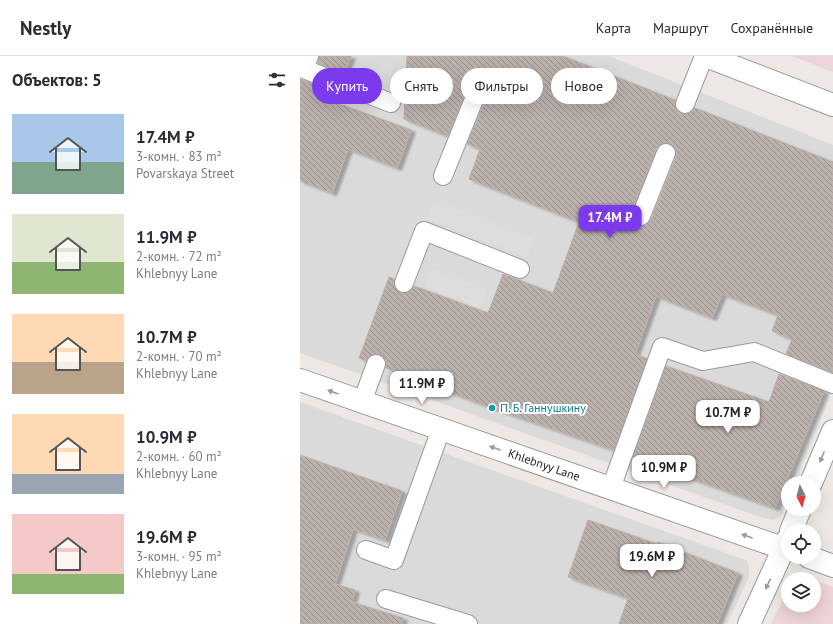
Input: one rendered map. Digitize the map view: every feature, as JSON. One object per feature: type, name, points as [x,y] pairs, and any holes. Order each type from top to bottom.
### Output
[{"type":"street","points":[[705,56],[833,105]]},
{"type":"street","name":"Khlebnyy Lane","points":[[300,380],[610,488],[781,540]]},
{"type":"street","points":[[814,476],[833,431]]},
{"type":"street","points":[[749,624],[781,557]]},
{"type":"street","points":[[821,562],[833,566]]},
{"type":"lane","points":[[309,56],[304,69],[390,103]]},
{"type":"lane","points":[[685,104],[705,56]]},
{"type":"lane","points":[[443,176],[472,104]]},
{"type":"lane","points":[[641,216],[666,153]]},
{"type":"lane","points":[[404,283],[424,231],[520,269]]},
{"type":"lane","points":[[610,488],[662,347],[703,361],[754,352],[833,384]]},
{"type":"lane","points":[[362,402],[376,364]]},
{"type":"lane","points":[[366,550],[394,560],[441,429]]},
{"type":"lane","points":[[386,599],[468,624]]},
{"type":"shaded area","points":[[300,56],[609,56],[833,145],[833,390],[798,476],[781,476],[781,515],[773,520],[763,518],[300,353]]},
{"type":"shaded area","points":[[792,56],[833,56],[833,72]]},
{"type":"shaded area","points":[[434,200],[534,239],[527,258],[427,218]]},
{"type":"shaded area","points":[[431,268],[488,289],[481,308],[424,287]]},
{"type":"shaded area","points":[[300,402],[743,559],[747,561],[749,566],[749,577],[727,624],[300,624]]},
{"type":"shaded area","points":[[821,583],[833,587],[833,624],[771,624],[781,604],[781,612],[821,612]]},
{"type":"building","points":[[319,56],[351,56],[346,68],[330,68],[318,63]]},
{"type":"building","points":[[407,56],[563,56],[594,68],[551,68],[551,104],[617,104],[617,77],[675,100],[677,110],[682,114],[692,112],[695,108],[833,162],[832,372],[786,354],[792,339],[772,331],[778,315],[722,294],[712,318],[656,296],[635,354],[647,359],[614,450],[492,408],[386,368],[384,358],[379,354],[370,356],[366,361],[359,358],[389,277],[394,279],[396,289],[401,293],[410,291],[414,286],[488,313],[503,274],[553,293],[579,222],[469,179],[480,149],[467,144],[484,104],[543,104],[543,68],[461,68],[461,103],[448,136],[404,119],[405,104],[453,104],[453,68],[406,68]],"holes":[[[664,143],[669,143],[674,146],[676,157],[651,220],[643,226],[638,226],[633,222],[631,212],[656,149],[659,145]]]},
{"type":"building","points":[[300,79],[312,84],[312,104],[340,104],[411,130],[397,168],[348,149],[332,193],[300,181]]},
{"type":"building","points":[[666,366],[769,402],[779,374],[824,391],[788,476],[781,476],[781,494],[775,508],[633,457]]},
{"type":"building","points":[[300,455],[402,491],[385,540],[353,529],[335,584],[355,590],[352,602],[403,618],[402,624],[300,624]]},
{"type":"building","points":[[588,520],[657,544],[658,542],[738,573],[717,624],[619,624],[628,598],[568,577]]},
{"type":"place","name":"П. Б. Ганнушкину","points":[[492,408]]}]
